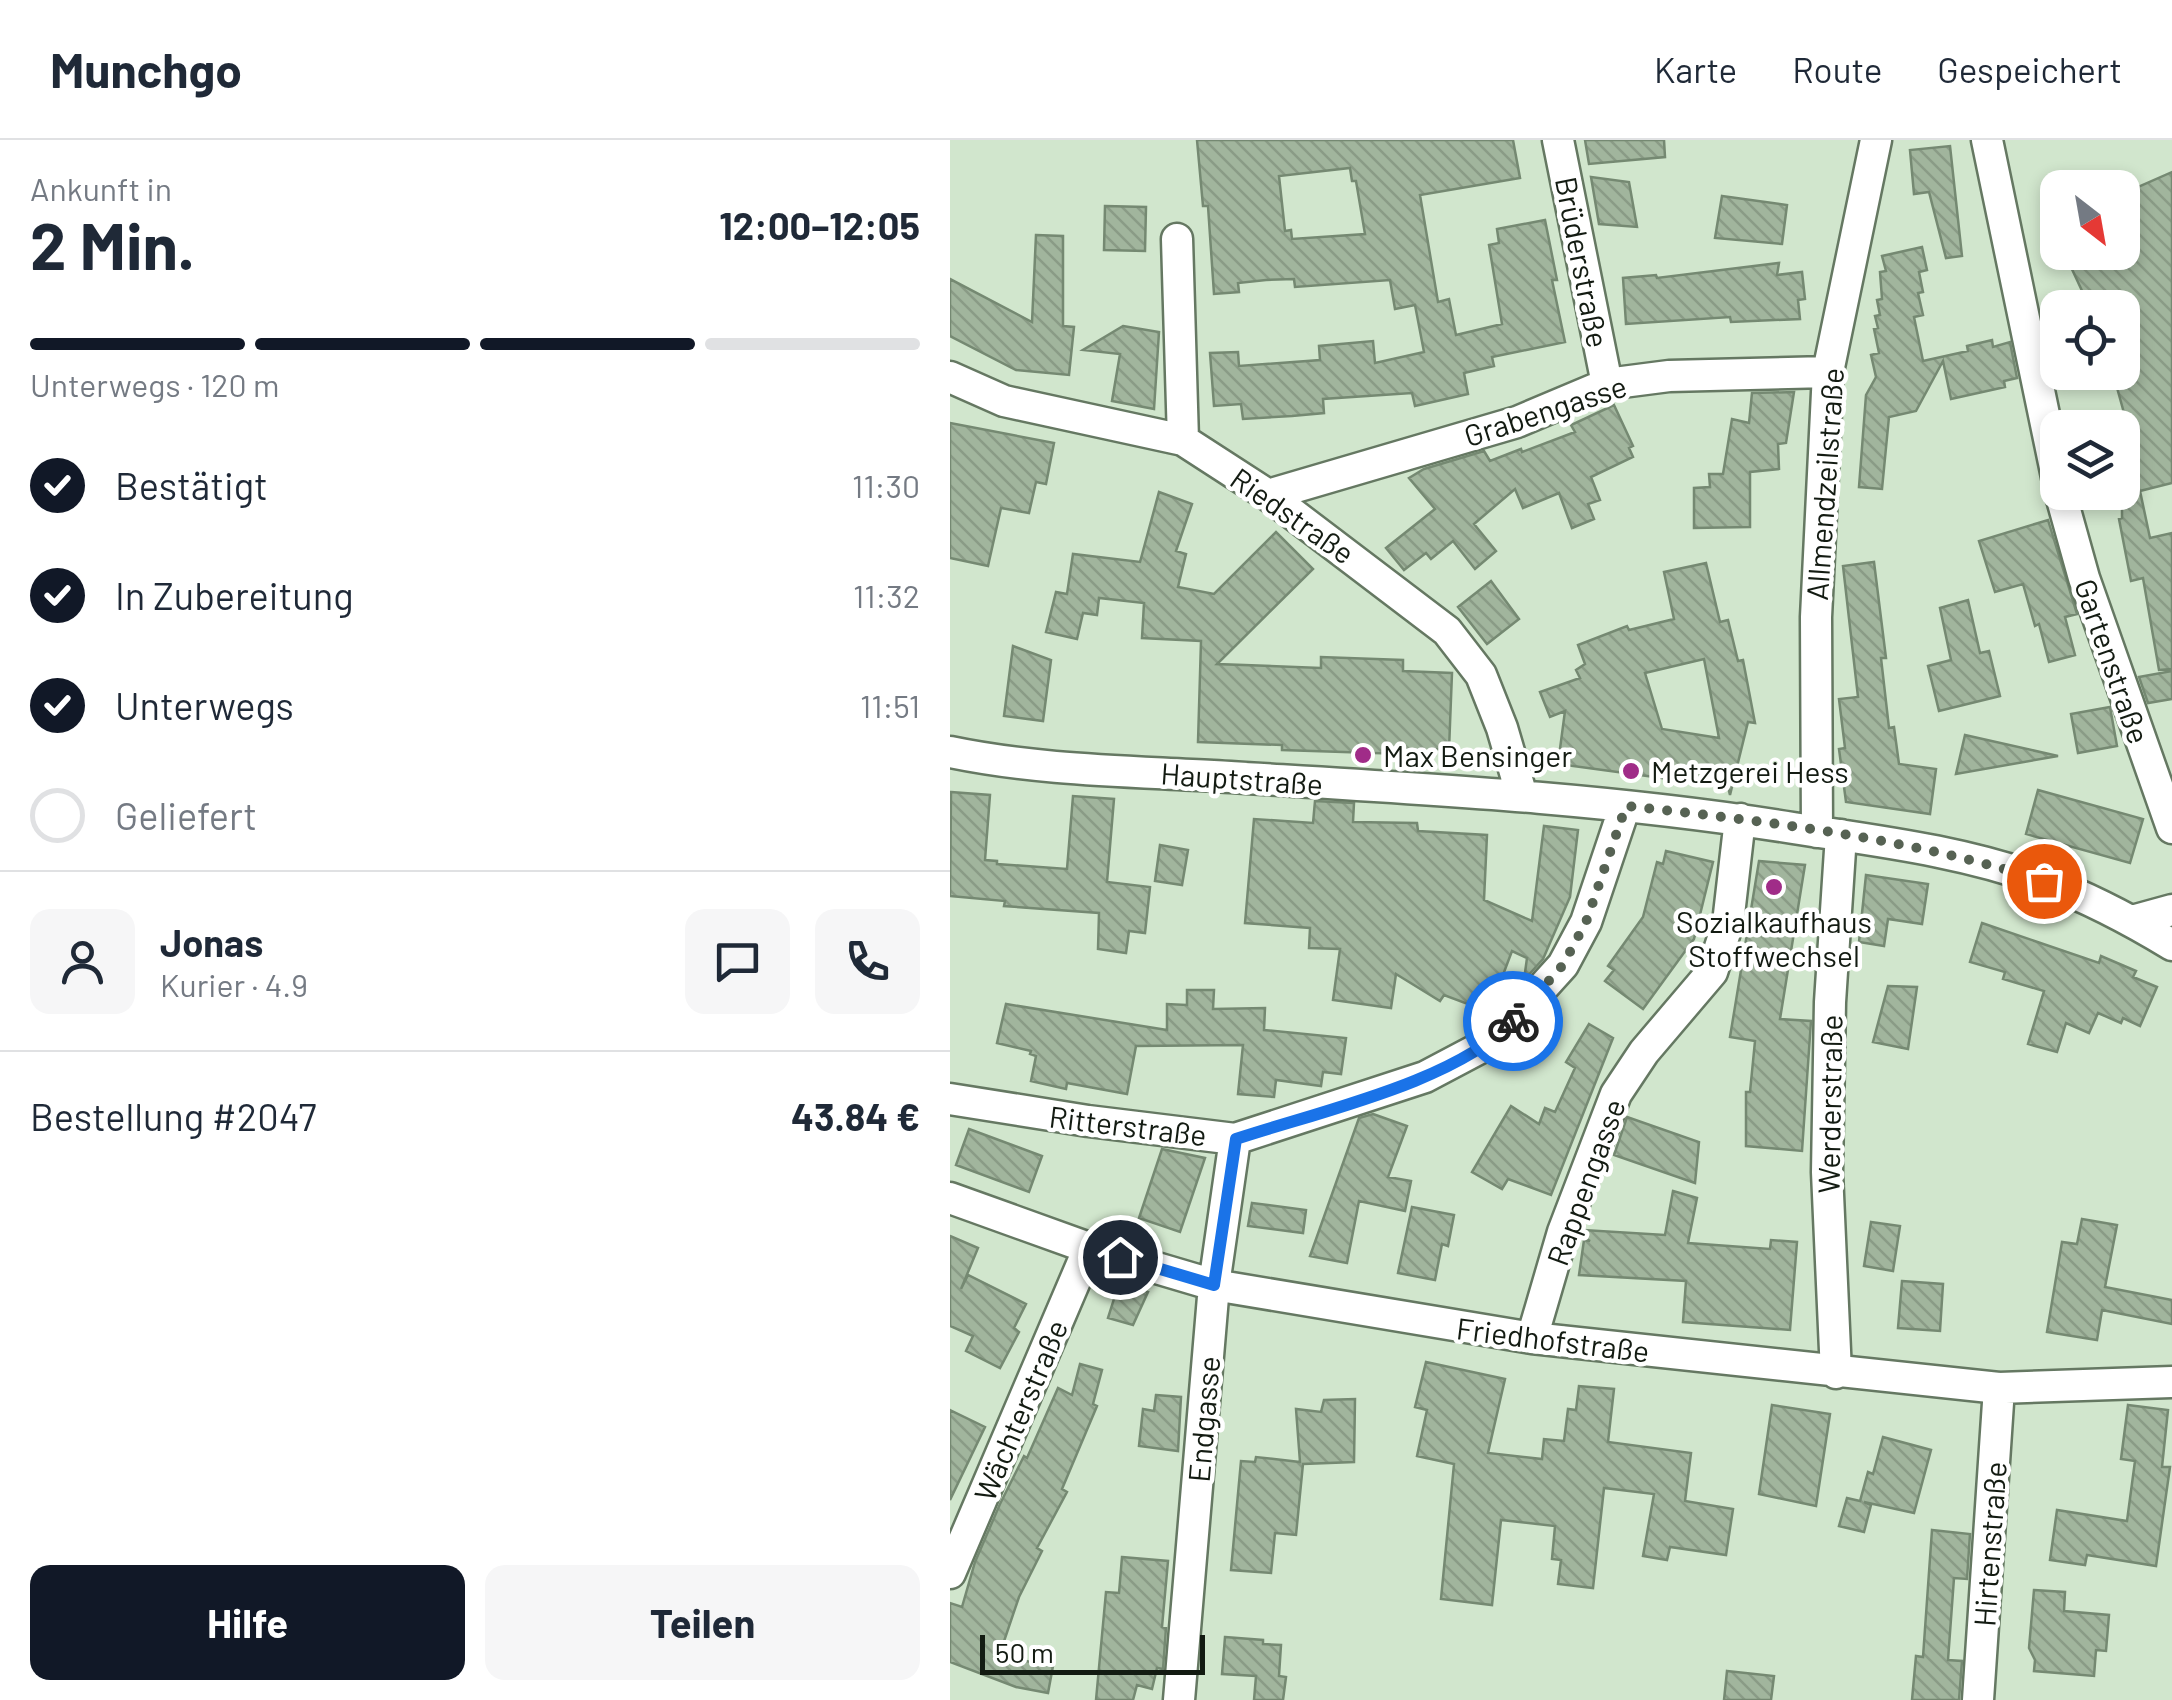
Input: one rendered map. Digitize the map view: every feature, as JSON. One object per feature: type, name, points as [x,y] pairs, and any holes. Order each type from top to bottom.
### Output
[{"type":"street","name":"Brüderstraße","points":[[1558,140],[1607,384]]},
{"type":"street","name":"Allmendzeilstraße","points":[[1829,833],[1816,617],[1828,372],[1876,140]]},
{"type":"street","points":[[1986,140],[2043,410]]},
{"type":"street","points":[[1177,239],[1183,440]]},
{"type":"street","name":"Grabengasse","points":[[1268,494],[1516,422],[1607,384],[1669,376],[1828,372]]},
{"type":"street","name":"Riedstraße","points":[[950,377],[1004,401],[1183,440],[1268,494],[1447,631],[1481,675],[1522,796]]},
{"type":"street","name":"Gartenstraße","points":[[2065,510],[2084,578],[2172,828]]},
{"type":"street","name":"Hauptstraße","points":[[950,752],[1046,766],[1522,796],[1740,819],[1829,833],[1993,865],[2044,881],[2172,945]]},
{"type":"street","name":"Ritterstraße","points":[[950,1099],[1236,1139],[1424,1078],[1495,1040],[1563,965],[1586,922],[1626,806]]},
{"type":"street","name":"Rappengasse","points":[[1532,1338],[1563,1232],[1616,1094],[1644,1052],[1712,972],[1728,923],[1740,819]]},
{"type":"street","name":"Werderstraße","points":[[1829,833],[1827,1172],[1836,1373]]},
{"type":"street","points":[[2132,922],[2172,910]]},
{"type":"street","name":"Endgasse","points":[[1179,1700],[1214,1285],[1236,1139]]},
{"type":"street","name":"Friedhofstraße","points":[[950,1198],[1089,1248],[1214,1285],[1532,1338],[2000,1388],[2172,1382]]},
{"type":"street","name":"Wächterstraße","points":[[950,1574],[1089,1248]]},
{"type":"street","name":"Hirtenstraße","points":[[1978,1700],[2000,1388]]},
{"type":"building","points":[[1197,140],[1513,140],[1520,178],[1420,195],[1438,302],[1449,299],[1456,335],[1502,324],[1489,245],[1499,243],[1497,229],[1545,220],[1565,342],[1492,357],[1494,366],[1464,373],[1468,394],[1415,406],[1412,393],[1323,399],[1324,413],[1243,419],[1241,404],[1214,406],[1210,353],[1238,352],[1239,366],[1320,360],[1319,346],[1373,341],[1375,363],[1424,352],[1415,305],[1395,309],[1390,280],[1295,287],[1294,279],[1266,280],[1238,283],[1239,292],[1214,294],[1208,206],[1203,206]],"holes":[[[1350,168],[1352,181],[1356,181],[1365,234],[1292,239],[1291,230],[1285,231],[1279,176]]]},
{"type":"building","points":[[1585,140],[1664,140],[1665,157],[1589,164]]},
{"type":"building","points":[[1950,146],[1962,256],[1946,258],[1929,192],[1914,194],[1910,150]]},
{"type":"building","points":[[2172,172],[2172,483],[2140,491],[2140,410],[2123,410],[2118,390],[2140,390],[2140,290],[2082,290],[2072,270],[2140,270],[2140,186]]},
{"type":"building","points":[[1591,177],[1629,182],[1637,227],[1599,224]]},
{"type":"building","points":[[1722,196],[1787,205],[1782,244],[1715,238]]},
{"type":"building","points":[[1105,206],[1146,207],[1145,251],[1104,250]]},
{"type":"building","points":[[1036,235],[1063,236],[1063,326],[1074,327],[1069,375],[1016,370],[950,336],[950,279],[1032,322]]},
{"type":"building","points":[[1922,247],[1927,270],[1919,272],[1923,292],[1918,293],[1923,315],[1914,317],[1923,361],[1968,351],[1967,346],[1992,340],[1993,347],[2010,342],[2017,378],[2004,381],[2005,387],[1951,399],[1943,361],[1916,411],[1889,417],[1882,489],[1859,487],[1866,395],[1876,377],[1871,355],[1879,353],[1874,329],[1878,328],[1875,316],[1880,315],[1877,300],[1882,299],[1880,272],[1886,271],[1882,256]]},
{"type":"building","points":[[1779,263],[1777,275],[1802,272],[1805,299],[1798,300],[1800,319],[1731,322],[1730,317],[1626,324],[1623,278],[1657,278]]},
{"type":"building","points":[[1123,326],[1159,332],[1154,409],[1112,401],[1120,354],[1083,350]]},
{"type":"building","points":[[1794,392],[1786,443],[1778,444],[1779,469],[1750,472],[1750,527],[1694,528],[1694,488],[1710,487],[1709,474],[1723,474],[1732,419],[1749,423],[1752,393]]},
{"type":"building","points":[[1614,405],[1633,446],[1629,448],[1633,457],[1591,477],[1600,500],[1588,504],[1594,519],[1572,528],[1559,493],[1523,508],[1515,489],[1474,524],[1496,551],[1475,569],[1453,541],[1431,559],[1426,553],[1404,570],[1386,548],[1435,509],[1409,478],[1424,469],[1484,451],[1490,461],[1521,449],[1522,452],[1575,432],[1571,425]]},
{"type":"building","points":[[950,423],[1054,443],[1046,484],[1036,482],[1029,513],[1001,508],[988,566],[950,558]]},
{"type":"building","points":[[2140,491],[2150,538],[2172,533],[2172,669],[2159,670],[2143,578],[2131,581],[2119,519],[2122,510],[2140,510]]},
{"type":"building","points":[[1159,492],[1192,504],[1176,551],[1186,554],[1178,587],[1214,594],[1276,532],[1313,569],[1217,664],[1321,668],[1321,657],[1403,660],[1403,671],[1452,673],[1449,750],[1435,749],[1435,755],[1282,750],[1282,745],[1198,742],[1201,641],[1142,638],[1144,603],[1099,598],[1097,615],[1083,613],[1077,639],[1046,632],[1056,592],[1067,594],[1073,554],[1140,562]]},
{"type":"building","points":[[2048,520],[2077,614],[2065,617],[2075,655],[2049,662],[2023,584],[1995,592],[1979,541]]},
{"type":"building","points":[[1874,562],[1886,658],[1881,658],[1889,728],[1894,727],[1899,764],[1936,769],[1930,814],[1846,802],[1839,749],[1845,748],[1839,699],[1858,697],[1843,566]]},
{"type":"building","points":[[1706,563],[1720,622],[1728,620],[1738,661],[1743,660],[1755,723],[1748,722],[1730,795],[1728,787],[1558,764],[1565,711],[1550,717],[1540,692],[1580,678],[1576,670],[1585,664],[1578,645],[1627,626],[1629,630],[1674,619],[1664,572]],"holes":[[[1704,659],[1719,738],[1662,729],[1645,673]]]},
{"type":"building","points":[[1491,581],[1519,619],[1487,644],[1458,607]]},
{"type":"building","points":[[1968,600],[1980,653],[1989,651],[2000,696],[1939,711],[1928,666],[1951,660],[1940,608]]},
{"type":"building","points":[[1013,646],[1051,660],[1043,721],[1004,716]]},
{"type":"building","points":[[2172,671],[2172,699],[2148,703],[2139,677]]},
{"type":"building","points":[[2110,707],[2117,746],[2078,753],[2071,714]]},
{"type":"building","points":[[1965,735],[2058,756],[1956,774]]},
{"type":"building","points":[[2038,790],[2143,819],[2130,863],[2026,834]]},
{"type":"building","points":[[951,792],[990,795],[985,860],[1067,869],[1073,796],[1114,799],[1107,882],[1150,887],[1145,933],[1129,931],[1126,953],[1098,949],[1099,913],[1004,906],[1005,901],[950,896]]},
{"type":"building","points":[[1315,801],[1354,803],[1353,822],[1417,823],[1418,831],[1487,835],[1484,900],[1532,921],[1544,826],[1578,830],[1570,897],[1543,959],[1524,980],[1527,958],[1512,951],[1489,1012],[1444,995],[1440,1001],[1396,974],[1391,1008],[1333,1000],[1340,949],[1309,948],[1310,928],[1245,923],[1254,819],[1313,823]]},
{"type":"building","points":[[1160,845],[1188,850],[1182,885],[1155,881]]},
{"type":"building","points":[[1666,851],[1713,862],[1694,939],[1643,1009],[1605,981],[1614,970],[1608,966],[1643,917],[1657,862],[1663,864]]},
{"type":"building","points":[[1759,861],[1805,865],[1780,1019],[1811,1021],[1802,1151],[1746,1146],[1746,1092],[1750,1092],[1755,1041],[1730,1037]]},
{"type":"building","points":[[1866,875],[1928,884],[1922,924],[1888,919],[1884,946],[1859,942]]},
{"type":"building","points":[[1982,923],[2099,963],[2101,956],[2136,971],[2133,977],[2157,987],[2140,1026],[2098,1013],[2089,1033],[2066,1023],[2057,1052],[2028,1044],[2044,991],[2003,979],[2005,972],[1970,962]]},
{"type":"building","points":[[1888,986],[1917,987],[1908,1049],[1873,1042]]},
{"type":"building","points":[[1187,990],[1214,990],[1213,1009],[1265,1008],[1264,1030],[1346,1038],[1341,1074],[1323,1072],[1321,1086],[1276,1080],[1274,1097],[1238,1094],[1243,1045],[1136,1046],[1127,1094],[1067,1083],[1066,1089],[1031,1081],[1036,1056],[1031,1051],[997,1043],[1006,1004],[1167,1030],[1167,1004],[1187,1005]]},
{"type":"building","points":[[1589,1024],[1613,1038],[1551,1195],[1508,1179],[1502,1189],[1472,1172],[1511,1106],[1539,1124],[1545,1108],[1555,1112],[1575,1068],[1566,1062]]},
{"type":"building","points":[[1373,1114],[1407,1126],[1388,1177],[1411,1181],[1405,1211],[1359,1201],[1347,1263],[1310,1256],[1359,1118]]},
{"type":"building","points":[[1627,1117],[1699,1142],[1695,1183],[1614,1155]]},
{"type":"building","points":[[969,1129],[1042,1156],[1029,1192],[956,1165]]},
{"type":"building","points":[[1162,1149],[1205,1158],[1180,1232],[1139,1218]]},
{"type":"building","points":[[1673,1191],[1697,1198],[1688,1243],[1770,1249],[1771,1240],[1797,1242],[1790,1330],[1683,1322],[1686,1281],[1579,1275],[1584,1240],[1590,1241],[1582,1236],[1584,1230],[1665,1235]]},
{"type":"building","points":[[1252,1203],[1306,1210],[1303,1233],[1248,1226]]},
{"type":"building","points":[[1412,1207],[1454,1215],[1448,1246],[1442,1244],[1435,1280],[1398,1273]]},
{"type":"building","points":[[2082,1219],[2117,1225],[2105,1287],[2172,1300],[2172,1324],[2102,1310],[2097,1340],[2047,1332],[2062,1242],[2077,1244]]},
{"type":"building","points":[[1871,1222],[1900,1226],[1893,1271],[1864,1266]]},
{"type":"building","points":[[950,1236],[978,1248],[961,1289],[968,1275],[1026,1304],[1014,1328],[1019,1332],[1000,1368],[966,1351],[973,1336],[950,1326]]},
{"type":"building","points":[[1902,1281],[1943,1284],[1940,1331],[1898,1328]]},
{"type":"building","points":[[1119,1283],[1148,1292],[1133,1325],[1108,1318]]},
{"type":"building","points":[[1426,1362],[1505,1379],[1488,1453],[1542,1459],[1544,1439],[1564,1441],[1568,1409],[1576,1410],[1579,1386],[1614,1389],[1608,1442],[1691,1453],[1685,1501],[1733,1509],[1726,1555],[1670,1547],[1667,1560],[1643,1556],[1654,1494],[1604,1488],[1593,1588],[1558,1584],[1561,1560],[1552,1559],[1555,1526],[1501,1520],[1492,1605],[1441,1599],[1454,1464],[1417,1456],[1427,1410],[1415,1407]]},
{"type":"building","points":[[1080,1364],[1102,1370],[1093,1404],[1097,1406],[1062,1489],[1067,1492],[1037,1548],[1042,1551],[1019,1597],[999,1656],[1053,1666],[1048,1693],[1016,1687],[950,1662],[950,1603],[962,1607],[975,1562],[1000,1504],[1024,1456],[1027,1458],[1058,1388],[1072,1395]]},
{"type":"building","points":[[1156,1395],[1181,1397],[1178,1451],[1139,1446],[1143,1409],[1154,1411]]},
{"type":"building","points":[[1355,1399],[1354,1462],[1303,1464],[1296,1535],[1275,1533],[1271,1573],[1231,1570],[1241,1461],[1255,1462],[1256,1457],[1300,1462],[1296,1409],[1321,1412],[1324,1400]]},
{"type":"building","points":[[1772,1405],[1830,1414],[1816,1506],[1759,1494]]},
{"type":"building","points":[[2128,1405],[2168,1410],[2162,1467],[2170,1467],[2156,1566],[2087,1555],[2085,1565],[2050,1560],[2057,1510],[2127,1521],[2135,1461],[2121,1459]]},
{"type":"building","points":[[950,1410],[985,1427],[950,1500]]},
{"type":"building","points":[[1883,1437],[1931,1450],[1914,1513],[1864,1502],[1871,1505],[1864,1532],[1839,1526],[1847,1498],[1860,1501],[1868,1472],[1873,1474]]},
{"type":"building","points":[[1932,1530],[1970,1534],[1967,1579],[1954,1578],[1948,1660],[1962,1661],[1959,1700],[1912,1700],[1916,1656],[1923,1657]]},
{"type":"building","points":[[1122,1557],[1168,1561],[1163,1669],[1157,1668],[1152,1689],[1137,1685],[1133,1700],[1096,1700],[1106,1592],[1119,1593]]},
{"type":"building","points":[[2034,1590],[2065,1592],[2064,1611],[2109,1615],[2106,1651],[2096,1650],[2094,1676],[2034,1671],[2035,1660],[2029,1648]]},
{"type":"building","points":[[1225,1637],[1281,1645],[1279,1676],[1286,1677],[1283,1700],[1254,1700],[1256,1676],[1222,1674]]},
{"type":"building","points":[[1727,1671],[1774,1676],[1771,1700],[1724,1700]]},
{"type":"way so far","points":[[1513,1021],[1563,965],[1586,922],[1626,806],[1740,819],[1935,851],[2044,881]]},
{"type":"place","name":"Max Bensinger","points":[[1363,755]]},
{"type":"place","name":"Metzgerei Hess","points":[[1631,771]]},
{"type":"place","name":"Sozialkaufhaus Stoffwechsel","points":[[1774,887]]},
{"type":"route","points":[[1120,1257],[1214,1285],[1236,1139],[1424,1078],[1495,1040],[1513,1021]]}]
